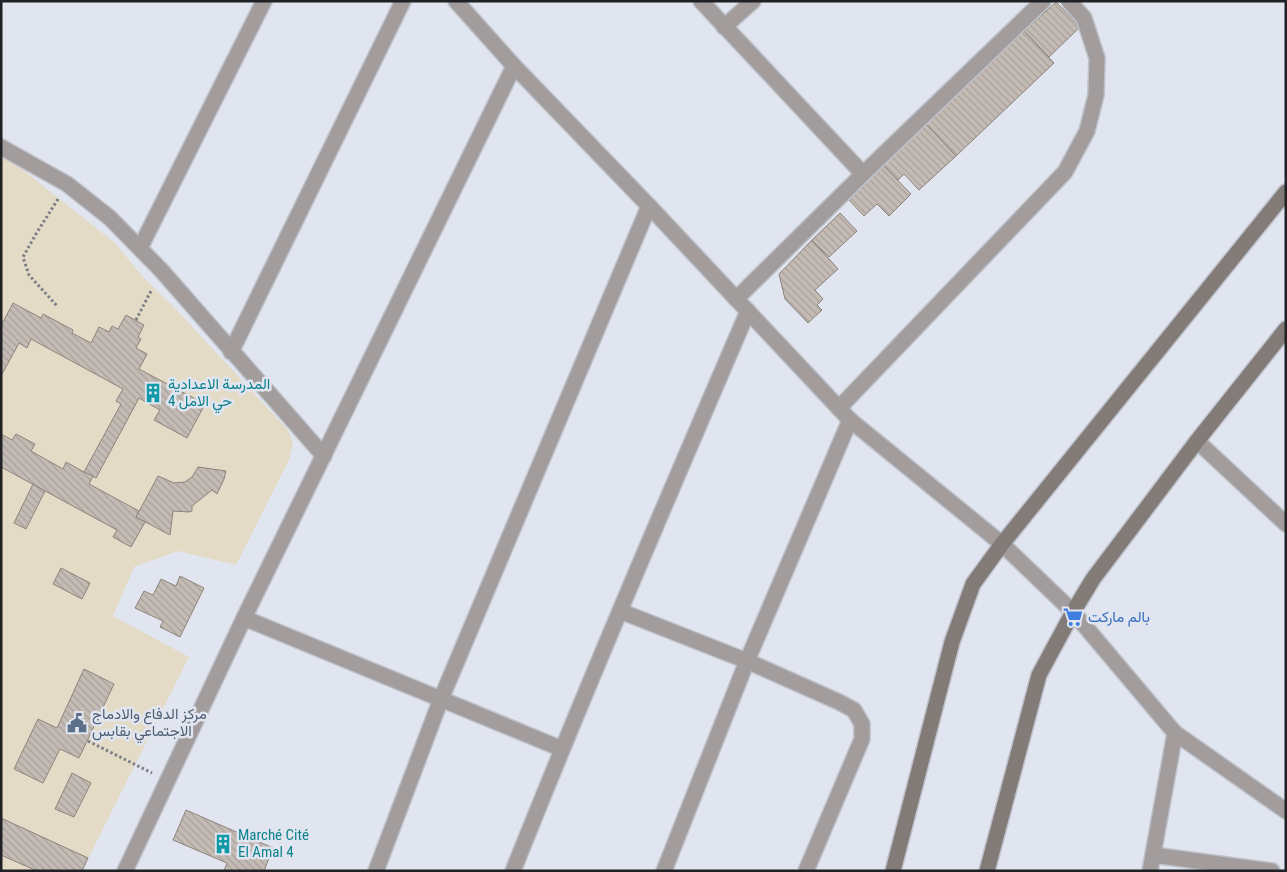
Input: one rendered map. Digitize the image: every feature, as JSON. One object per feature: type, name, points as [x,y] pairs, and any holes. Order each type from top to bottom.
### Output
[{"type":"street","points":[[140,248],[264,1]]},
{"type":"street","points":[[231,352],[403,1]]},
{"type":"street","points":[[456,1],[514,66],[649,206],[850,420],[1002,544],[1073,612],[1175,733],[1286,811]]},
{"type":"street","points":[[701,1],[863,174]]},
{"type":"street","points":[[724,27],[753,1]]},
{"type":"street","points":[[736,299],[1043,1]]},
{"type":"street","points":[[839,408],[1066,172],[1087,131],[1096,95],[1097,58],[1084,18],[1069,1]]},
{"type":"street","points":[[125,871],[244,618],[514,66]]},
{"type":"street","points":[[1,147],[67,184],[110,218],[161,270],[324,456]]},
{"type":"street","points":[[893,871],[952,642],[973,584],[1002,544],[1286,192]]},
{"type":"street","points":[[376,871],[441,699],[649,206]]},
{"type":"street","points":[[513,871],[620,611],[748,311]]},
{"type":"street","points":[[986,871],[1039,675],[1073,612],[1093,579],[1197,441],[1286,330]]},
{"type":"street","points":[[664,871],[747,661],[850,420]]},
{"type":"street","points":[[1197,441],[1286,524]]},
{"type":"street","points":[[620,611],[747,661],[854,710],[862,724],[862,739],[806,871]]},
{"type":"street","points":[[244,618],[562,750]]},
{"type":"street","points":[[1150,871],[1175,733]]},
{"type":"street","points":[[1153,855],[1272,871]]},
{"type":"path","points":[[58,308],[29,276],[23,258],[67,184]]},
{"type":"path","points":[[136,320],[161,270]]},
{"type":"path","points":[[88,741],[167,780]]},
{"type":"shaded area","points":[[1,157],[14,163],[115,243],[144,278],[171,304],[288,430],[293,443],[289,460],[236,565],[178,551],[134,567],[113,616],[189,657],[82,871],[1,871]]},
{"type":"building","points":[[1056,2],[1080,27],[1049,57],[1024,31]]},
{"type":"building","points":[[1024,31],[1054,63],[956,156],[926,124]]},
{"type":"building","points":[[926,124],[956,156],[919,190],[904,174],[898,180],[883,165]]},
{"type":"building","points":[[883,165],[911,194],[889,216],[877,204],[864,216],[847,198]]},
{"type":"building","points":[[840,213],[857,231],[829,257],[812,240]]},
{"type":"building","points":[[812,240],[838,269],[815,290],[823,299],[817,305],[822,310],[808,323],[785,299],[779,274]]},
{"type":"building","name":"المدرسة الاعدادية حي الامل 4","points":[[13,303],[41,318],[43,314],[73,330],[72,333],[91,343],[99,327],[109,332],[112,326],[118,329],[126,315],[144,325],[138,337],[141,339],[136,348],[147,354],[139,369],[205,404],[187,438],[154,420],[160,410],[139,398],[96,478],[84,472],[121,404],[116,401],[123,389],[31,339],[27,348],[19,343],[1,376],[1,326]]},
{"type":"building","points":[[1,434],[12,440],[16,434],[35,444],[31,451],[63,469],[66,462],[93,476],[89,484],[139,511],[136,517],[145,522],[131,547],[113,537],[117,530],[1,467]]},
{"type":"building","points":[[198,467],[226,471],[224,479],[217,494],[212,490],[192,506],[192,511],[173,511],[170,535],[136,517],[158,476],[174,483],[185,482],[192,477]]},
{"type":"building","points":[[33,484],[45,491],[26,529],[14,523]]},
{"type":"building","points":[[61,568],[90,583],[82,599],[53,584]]},
{"type":"building","points":[[180,576],[204,588],[180,637],[160,627],[163,621],[135,608],[144,591],[153,595],[161,579],[176,586]]},
{"type":"building","name":"مركز الدفاع والادماج الاجتماعي بقابس","points":[[84,669],[114,684],[79,758],[60,749],[43,783],[14,769],[38,719],[57,728]]},
{"type":"building","name":"مركز الدفاع والادماج الاجتماعي بقابس","points":[[72,773],[91,783],[74,817],[55,809]]},
{"type":"building","name":"Marché Cité El Amal 4","points":[[186,810],[273,848],[264,871],[224,871],[227,863],[173,840]]},
{"type":"building","points":[[1,818],[88,858],[82,871],[37,871],[1,855]]},
{"type":"place","name":"المدرسة الاعدادية حي الامل 4","points":[[153,393]]},
{"type":"place","name":"بالم ماركت","points":[[1073,617]]},
{"type":"place","name":"مركز الدفاع والادماج الاجتماعي بقابس","points":[[77,723]]},
{"type":"place","name":"Marché Cité El Amal 4","points":[[223,844]]}]
